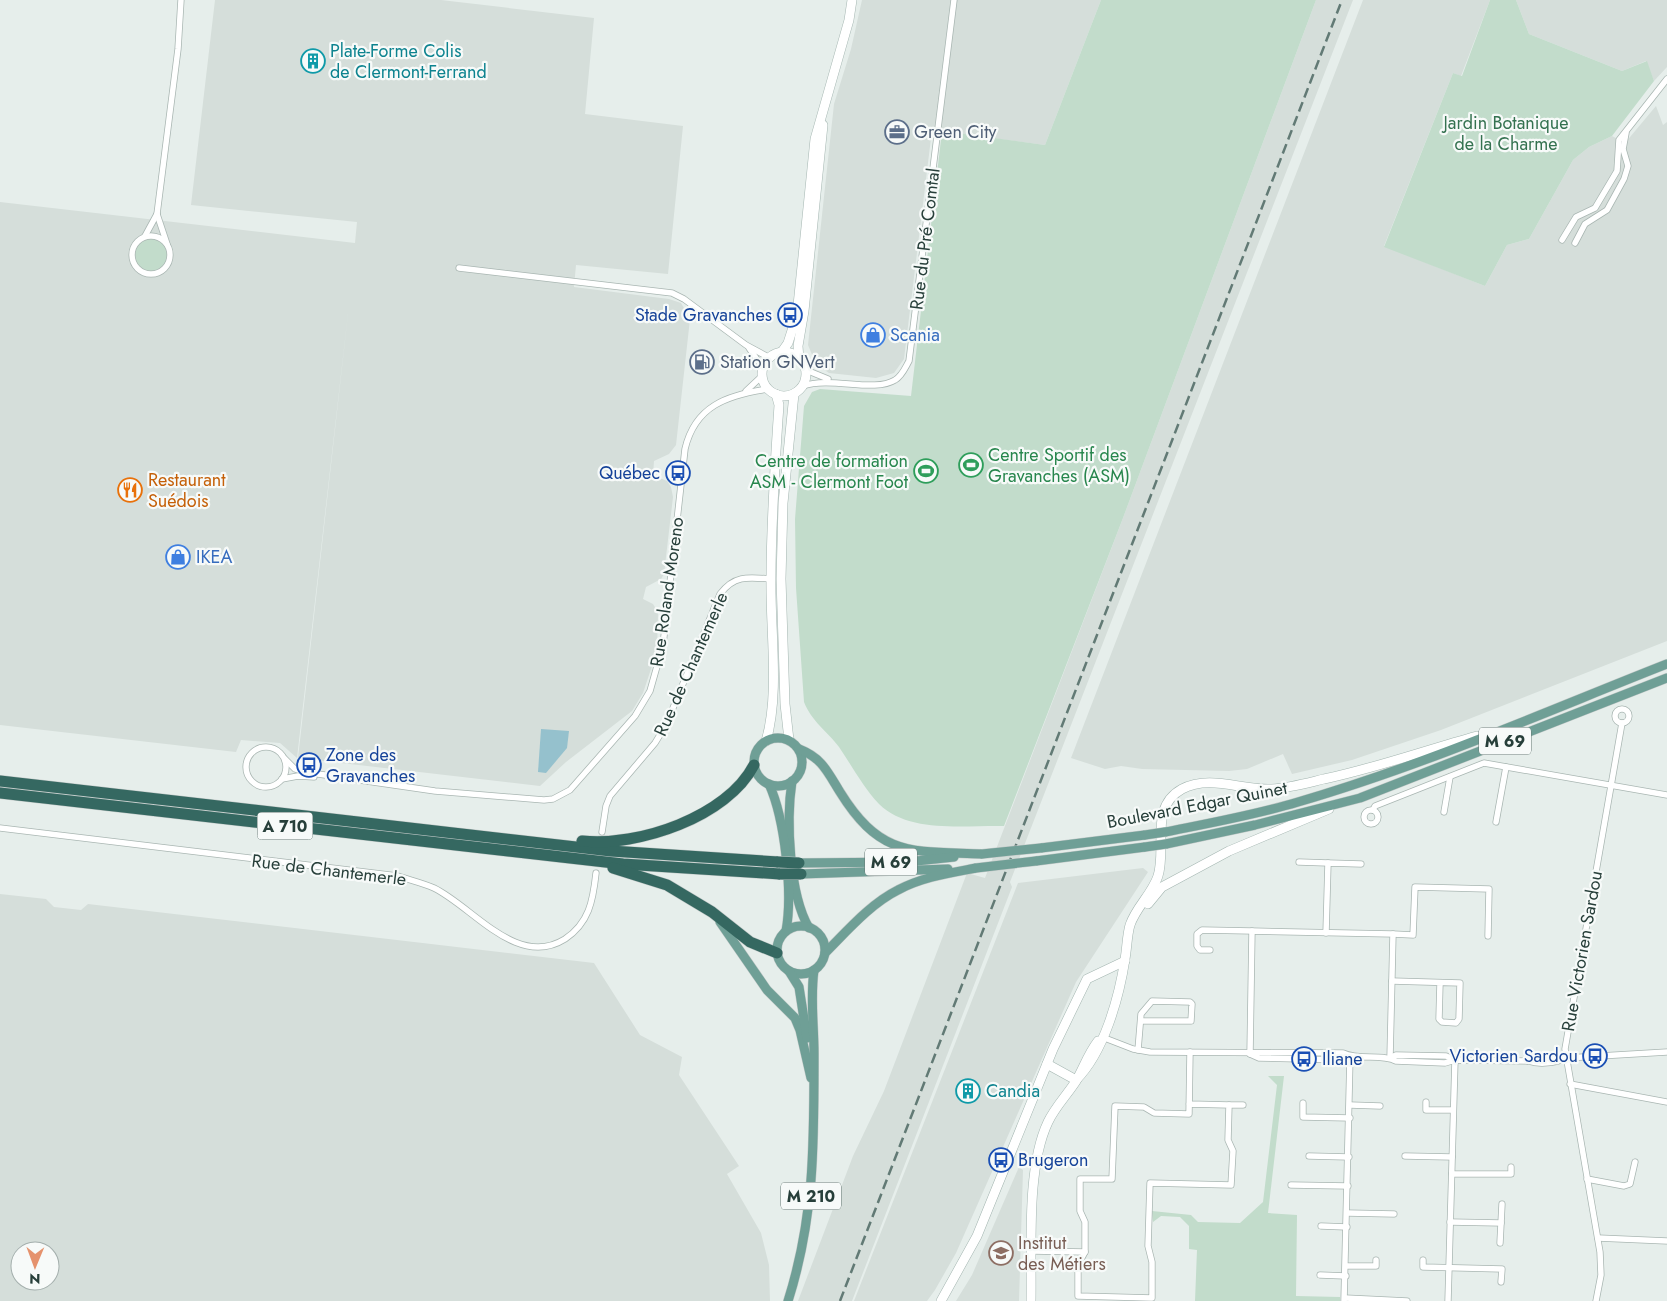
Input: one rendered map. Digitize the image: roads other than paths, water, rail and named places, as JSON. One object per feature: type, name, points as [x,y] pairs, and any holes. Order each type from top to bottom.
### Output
[{"type":"highway","points":[[488,838],[553,838],[586,842],[639,838],[684,822],[726,799],[740,788],[754,765]]},
{"type":"highway","name":"A 710","points":[[0,781],[488,838],[779,868]]},
{"type":"highway","name":"A 710","points":[[0,793],[668,868],[800,869]]},
{"type":"highway","points":[[570,858],[644,876],[667,885],[712,912],[743,937],[777,954]]},
{"type":"main road","points":[[766,741],[772,705],[770,578],[779,405],[763,372],[770,358],[781,353],[788,343],[797,315],[814,139],[850,20],[852,0]]},
{"type":"main road","points":[[789,740],[785,704],[781,579],[784,502],[794,394],[803,386],[806,370],[799,358],[798,346],[804,311],[825,100]]},
{"type":"main road","points":[[781,353],[794,355],[799,358]]},
{"type":"main road","points":[[772,392],[794,394]]},
{"type":"main road","name":"Boulevard Edgar Quinet","points":[[800,869],[907,862],[1041,848],[1165,832],[1252,814],[1298,803],[1420,763],[1667,664]]},
{"type":"main road","name":"Boulevard Edgar Quinet","points":[[976,868],[1166,844],[1255,825],[1343,803],[1667,678]]},
{"type":"main road","points":[[1031,1301],[1040,1143],[1055,1108],[1076,1080],[1087,1056],[1102,1037],[1118,995],[1130,926],[1155,885],[1159,874],[1162,817],[1168,801],[1181,790],[1213,783],[1272,789],[1302,784],[1406,759],[1509,727]]},
{"type":"main road","points":[[976,868],[934,877],[898,890],[859,920],[825,953],[823,960],[814,970],[802,974],[789,971],[779,960],[777,954],[779,941],[786,931],[789,912],[781,821],[777,802],[769,784],[757,773],[754,765],[756,751],[766,741],[773,738],[789,740],[798,749],[812,754],[822,762],[853,814],[878,837],[908,849],[982,854]]},
{"type":"main road","points":[[798,749],[802,763],[797,776],[792,782],[789,821],[797,900],[801,914],[809,928],[821,938],[825,953]]},
{"type":"main road","points":[[769,784],[776,786],[792,782]]},
{"type":"main road","points":[[1129,939],[1143,910],[1162,887],[1255,838],[1343,803]]},
{"type":"main road","name":"M 69","points":[[800,869],[976,868]]},
{"type":"main road","points":[[712,912],[740,948],[767,990],[795,1018],[800,1030],[813,1088]]},
{"type":"main road","points":[[786,931],[801,926],[809,928]]},
{"type":"main road","points":[[940,1301],[977,1236],[1047,1064],[1087,979],[1125,961]]},
{"type":"main road","name":"M 210","points":[[788,1301],[802,1248],[810,1205],[814,1164],[814,1051],[811,1002],[814,970]]},
{"type":"main road","name":"M 210","points":[[789,971],[799,987],[813,1088]]},
{"type":"main road","points":[[1047,1064],[1076,1080]]},
{"type":"main road","points":[[1035,1251],[1036,1301]]},
{"type":"street","points":[[157,214],[170,257],[164,269],[154,274],[143,272],[134,265],[132,254],[135,244],[145,236],[157,214],[178,49],[181,0]]},
{"type":"street","name":"Rue du Pré Comtal","points":[[803,386],[814,382],[833,381],[871,384],[888,383],[903,373],[909,361],[954,0]]},
{"type":"street","points":[[1562,240],[1576,217],[1595,208],[1612,179],[1619,162],[1619,140],[1667,80]]},
{"type":"street","points":[[1575,243],[1585,224],[1607,210],[1624,179],[1628,166],[1624,149],[1626,131]]},
{"type":"street","points":[[145,236],[157,237],[167,244]]},
{"type":"street","points":[[459,268],[672,293],[684,299],[746,344],[770,358]]},
{"type":"street","points":[[744,392],[763,372],[746,344]]},
{"type":"street","name":"Rue du Pré Comtal","points":[[806,370],[833,381]]},
{"type":"street","points":[[744,392],[772,392]]},
{"type":"street","name":"Rue Roland Moreno","points":[[331,777],[435,791],[534,800],[553,799],[570,790],[634,716],[650,691],[663,645],[688,437],[698,418],[708,409],[744,392]]},
{"type":"street","name":"Rue de Chantemerle","points":[[602,832],[606,806],[610,796],[655,743],[666,725],[720,594],[727,584],[736,579],[770,578]]},
{"type":"street","name":"Rue Victorien Sardou","points":[[1596,1301],[1601,1275],[1598,1238],[1565,1050],[1622,723]]},
{"type":"street","points":[[266,746],[276,750],[299,771],[331,777],[298,776],[282,779],[272,786],[256,784],[248,776],[246,764],[251,754],[266,746]]},
{"type":"street","points":[[282,779],[286,770],[285,759]]},
{"type":"street","points":[[1372,810],[1375,806],[1484,763],[1667,795]]},
{"type":"street","points":[[1496,822],[1506,767]]},
{"type":"street","points":[[1444,812],[1450,777]]},
{"type":"street","name":"Rue de Chantemerle","points":[[0,828],[398,876],[435,888],[515,942],[537,946],[560,942],[579,928],[592,904],[596,874]]},
{"type":"street","points":[[1299,862],[1361,864]]},
{"type":"street","points":[[1326,933],[1328,863]]},
{"type":"street","points":[[1210,950],[1200,950],[1197,946],[1197,934],[1202,930],[1413,935],[1415,887],[1489,889],[1488,936]]},
{"type":"street","points":[[1250,1054],[1252,931]]},
{"type":"street","points":[[1390,1058],[1393,934]]},
{"type":"street","points":[[1392,981],[1460,983],[1459,1020],[1456,1023],[1442,1022],[1440,1019],[1440,983]]},
{"type":"street","points":[[1138,1050],[1141,1021],[1143,1009],[1152,1001],[1190,1002],[1192,1004],[1191,1021],[1141,1021]]},
{"type":"street","points":[[1102,1037],[1138,1050],[1250,1054],[1259,1051],[1343,1053],[1350,1057],[1390,1058],[1396,1061],[1528,1060],[1535,1063],[1557,1062],[1566,1058],[1667,1052]]},
{"type":"street","points":[[1190,1052],[1189,1114],[1154,1113],[1144,1107],[1115,1106],[1112,1179],[1080,1179],[1080,1211],[1085,1222],[1085,1252],[1078,1265],[1078,1296],[1152,1298],[1152,1262],[1148,1246],[1150,1183],[1231,1185],[1233,1151],[1228,1140],[1229,1105]]},
{"type":"street","points":[[1350,1057],[1350,1118],[1344,1300],[1407,1301]]},
{"type":"street","points":[[1448,1301],[1455,1060]]},
{"type":"street","points":[[1570,1084],[1667,1102]]},
{"type":"street","points":[[1426,1102],[1426,1110],[1454,1110]]},
{"type":"street","points":[[1303,1103],[1303,1117],[1350,1118]]},
{"type":"street","points":[[1189,1104],[1244,1106]]},
{"type":"street","points":[[1350,1105],[1380,1106]]},
{"type":"street","points":[[1310,1156],[1349,1157]]},
{"type":"street","points":[[1405,1156],[1452,1157]]},
{"type":"street","points":[[1588,1180],[1624,1186],[1630,1184],[1635,1162]]},
{"type":"street","points":[[1452,1174],[1511,1174],[1511,1167]]},
{"type":"street","points":[[1291,1185],[1348,1186]]},
{"type":"street","points":[[1500,1243],[1502,1204]]},
{"type":"street","points":[[1347,1213],[1394,1214]]},
{"type":"street","points":[[1450,1222],[1501,1223]]},
{"type":"street","points":[[1321,1226],[1347,1227]]},
{"type":"street","points":[[1598,1238],[1667,1241]]},
{"type":"street","points":[[1035,1251],[1085,1252]]},
{"type":"street","points":[[1346,1266],[1376,1266],[1376,1260]]},
{"type":"street","points":[[1423,1260],[1423,1267],[1502,1269],[1501,1282]]},
{"type":"street","points":[[1320,1275],[1346,1276]]},
{"type":"water","points":[[541,729],[569,731],[567,748],[546,773],[538,772]]},
{"type":"railway","points":[[840,1301],[1342,0]]},
{"type":"place","name":"Plate-Forme Colis de Clermont-Ferrand","points":[[313,61]]},
{"type":"place","name":"Green City","points":[[897,132]]},
{"type":"place","name":"Stade Gravanches","points":[[790,315]]},
{"type":"place","name":"Scania","points":[[873,335]]},
{"type":"place","name":"Station GNVert","points":[[702,362]]},
{"type":"place","name":"Centre Sportif des Gravanches (ASM)","points":[[971,465]]},
{"type":"place","name":"Centre de formation ASM - Clermont Foot","points":[[926,471]]},
{"type":"place","name":"Québec","points":[[678,473]]},
{"type":"place","name":"Restaurant Suédois","points":[[130,490]]},
{"type":"place","name":"IKEA","points":[[178,557]]},
{"type":"place","name":"Zone des Gravanches","points":[[309,765]]},
{"type":"place","name":"Victorien Sardou","points":[[1595,1056]]},
{"type":"place","name":"Iliane","points":[[1304,1059]]},
{"type":"place","name":"Candia","points":[[968,1091]]},
{"type":"place","name":"Brugeron","points":[[1001,1160]]},
{"type":"place","name":"Institut des Métiers","points":[[1001,1253]]},
{"type":"park label","name":"Jardin Botanique de la Charme","points":[[1506,133]]}]
